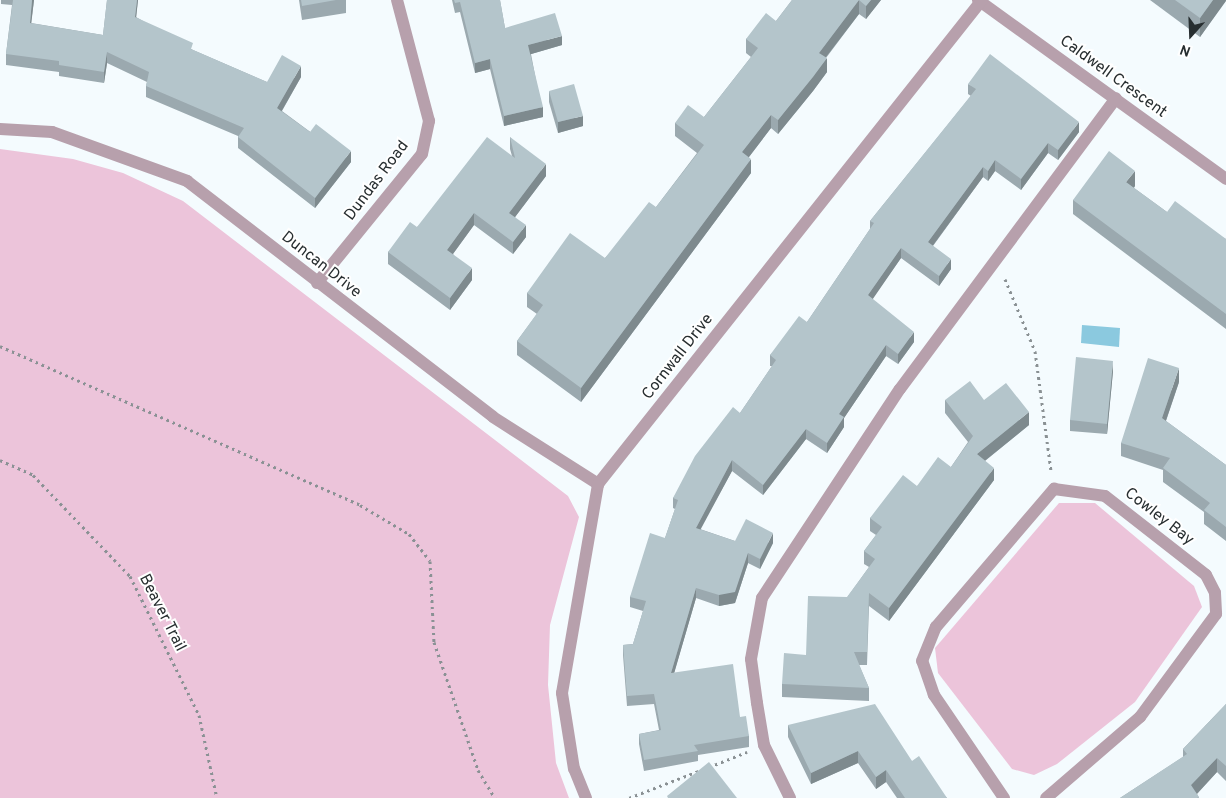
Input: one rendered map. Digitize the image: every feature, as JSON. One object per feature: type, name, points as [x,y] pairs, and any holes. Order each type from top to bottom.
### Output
[{"type":"street","name":"Dundas Road","points":[[317,283],[422,154],[429,121],[397,0]]},
{"type":"street","name":"Caldwell Crescent","points":[[980,1],[1226,179]]},
{"type":"street","name":"Cornwall Drive","points":[[586,798],[574,769],[562,693],[598,484],[980,1]]},
{"type":"street","points":[[790,798],[764,745],[751,659],[762,598],[900,389],[1116,98]]},
{"type":"street","name":"Duncan Drive","points":[[0,129],[52,132],[188,181],[317,283],[493,417],[598,484]]},
{"type":"street","points":[[1004,798],[934,695],[922,662],[936,627],[1054,489]]},
{"type":"street","name":"Cowley Bay","points":[[1046,798],[1140,717],[1216,614],[1215,593],[1206,575],[1105,496],[1054,489]]},
{"type":"path","points":[[996,258],[1035,351],[1054,489]]},
{"type":"path","points":[[0,346],[352,501],[409,534],[430,561],[434,642],[478,770],[496,798]]},
{"type":"path","name":"Beaver Trail","points":[[0,460],[33,476],[130,576],[199,715],[217,798]]},
{"type":"path","points":[[629,798],[764,745]]},
{"type":"shaded area","points":[[0,149],[73,159],[123,173],[183,201],[568,496],[579,517],[550,625],[548,685],[556,763],[569,798],[0,798]]},
{"type":"shaded area","points":[[1059,503],[1095,503],[1194,586],[1202,607],[1135,702],[1057,764],[1034,775],[1012,769],[938,673],[935,648]]},
{"type":"water","points":[[1082,325],[1120,328],[1119,347],[1081,343]]},
{"type":"building","points":[[13,0],[32,0],[30,23],[103,35],[107,0],[137,0],[135,17],[193,43],[191,49],[267,82],[282,55],[301,66],[277,108],[310,132],[316,124],[351,151],[315,198],[238,137],[244,128],[146,86],[149,72],[107,52],[104,72],[59,65],[59,61],[6,54]]},
{"type":"building","points":[[301,0],[336,0],[302,6]]},
{"type":"building","points":[[454,0],[500,0],[505,28],[555,13],[562,36],[528,45],[543,107],[504,116],[490,59],[475,63],[460,2],[455,3]]},
{"type":"building","points":[[792,0],[859,0],[819,53],[827,58],[778,120],[771,115],[742,152],[751,159],[581,388],[517,341],[543,305],[527,293],[570,233],[605,258],[649,202],[656,207],[704,145],[675,123],[688,105],[704,117],[758,48],[746,39],[766,13],[776,21]]},
{"type":"building","points":[[859,0],[871,0],[866,6]]},
{"type":"building","points":[[1175,0],[1213,0],[1200,18]]},
{"type":"building","points":[[990,54],[1079,122],[1058,150],[1048,143],[1021,179],[995,160],[988,171],[983,167],[928,242],[951,259],[939,276],[901,248],[868,295],[914,332],[898,354],[886,345],[839,414],[844,417],[827,443],[806,429],[763,485],[732,460],[696,528],[735,541],[746,519],[773,533],[760,559],[748,553],[735,592],[719,595],[696,588],[671,673],[733,664],[740,717],[746,716],[749,736],[694,745],[698,751],[644,760],[639,734],[661,730],[654,694],[627,696],[623,645],[633,644],[646,601],[630,597],[650,533],[665,538],[678,500],[673,498],[695,456],[733,407],[740,413],[776,360],[770,355],[799,316],[807,322],[874,223],[870,221],[976,89],[968,84]]},
{"type":"building","points":[[574,84],[583,116],[558,122],[549,91]]},
{"type":"building","points":[[487,137],[515,158],[510,137],[546,164],[509,213],[526,225],[513,242],[474,213],[447,250],[472,268],[450,298],[388,252],[410,222],[417,227]]},
{"type":"building","points":[[1109,151],[1135,171],[1126,182],[1167,212],[1175,201],[1226,239],[1226,314],[1073,200]]},
{"type":"building","points":[[1076,357],[1113,361],[1107,424],[1070,420]]},
{"type":"building","points":[[1148,358],[1179,368],[1162,418],[1226,465],[1226,527],[1204,510],[1210,503],[1163,468],[1170,458],[1121,443]]},
{"type":"building","points":[[970,381],[984,400],[1006,383],[1029,412],[977,454],[994,468],[889,608],[869,593],[867,652],[854,652],[869,688],[782,684],[784,653],[806,655],[808,596],[847,597],[875,559],[864,551],[882,527],[870,518],[903,475],[917,486],[938,457],[951,467],[973,436],[945,400]]},
{"type":"building","points":[[875,704],[912,761],[919,756],[947,798],[905,798],[886,770],[876,777],[858,751],[811,773],[788,725]]},
{"type":"building","points":[[1226,704],[1226,766],[1217,758],[1191,785],[1199,797],[1120,798],[1187,754],[1183,749]]},
{"type":"building","points":[[709,762],[737,798],[668,798],[667,796]]}]
